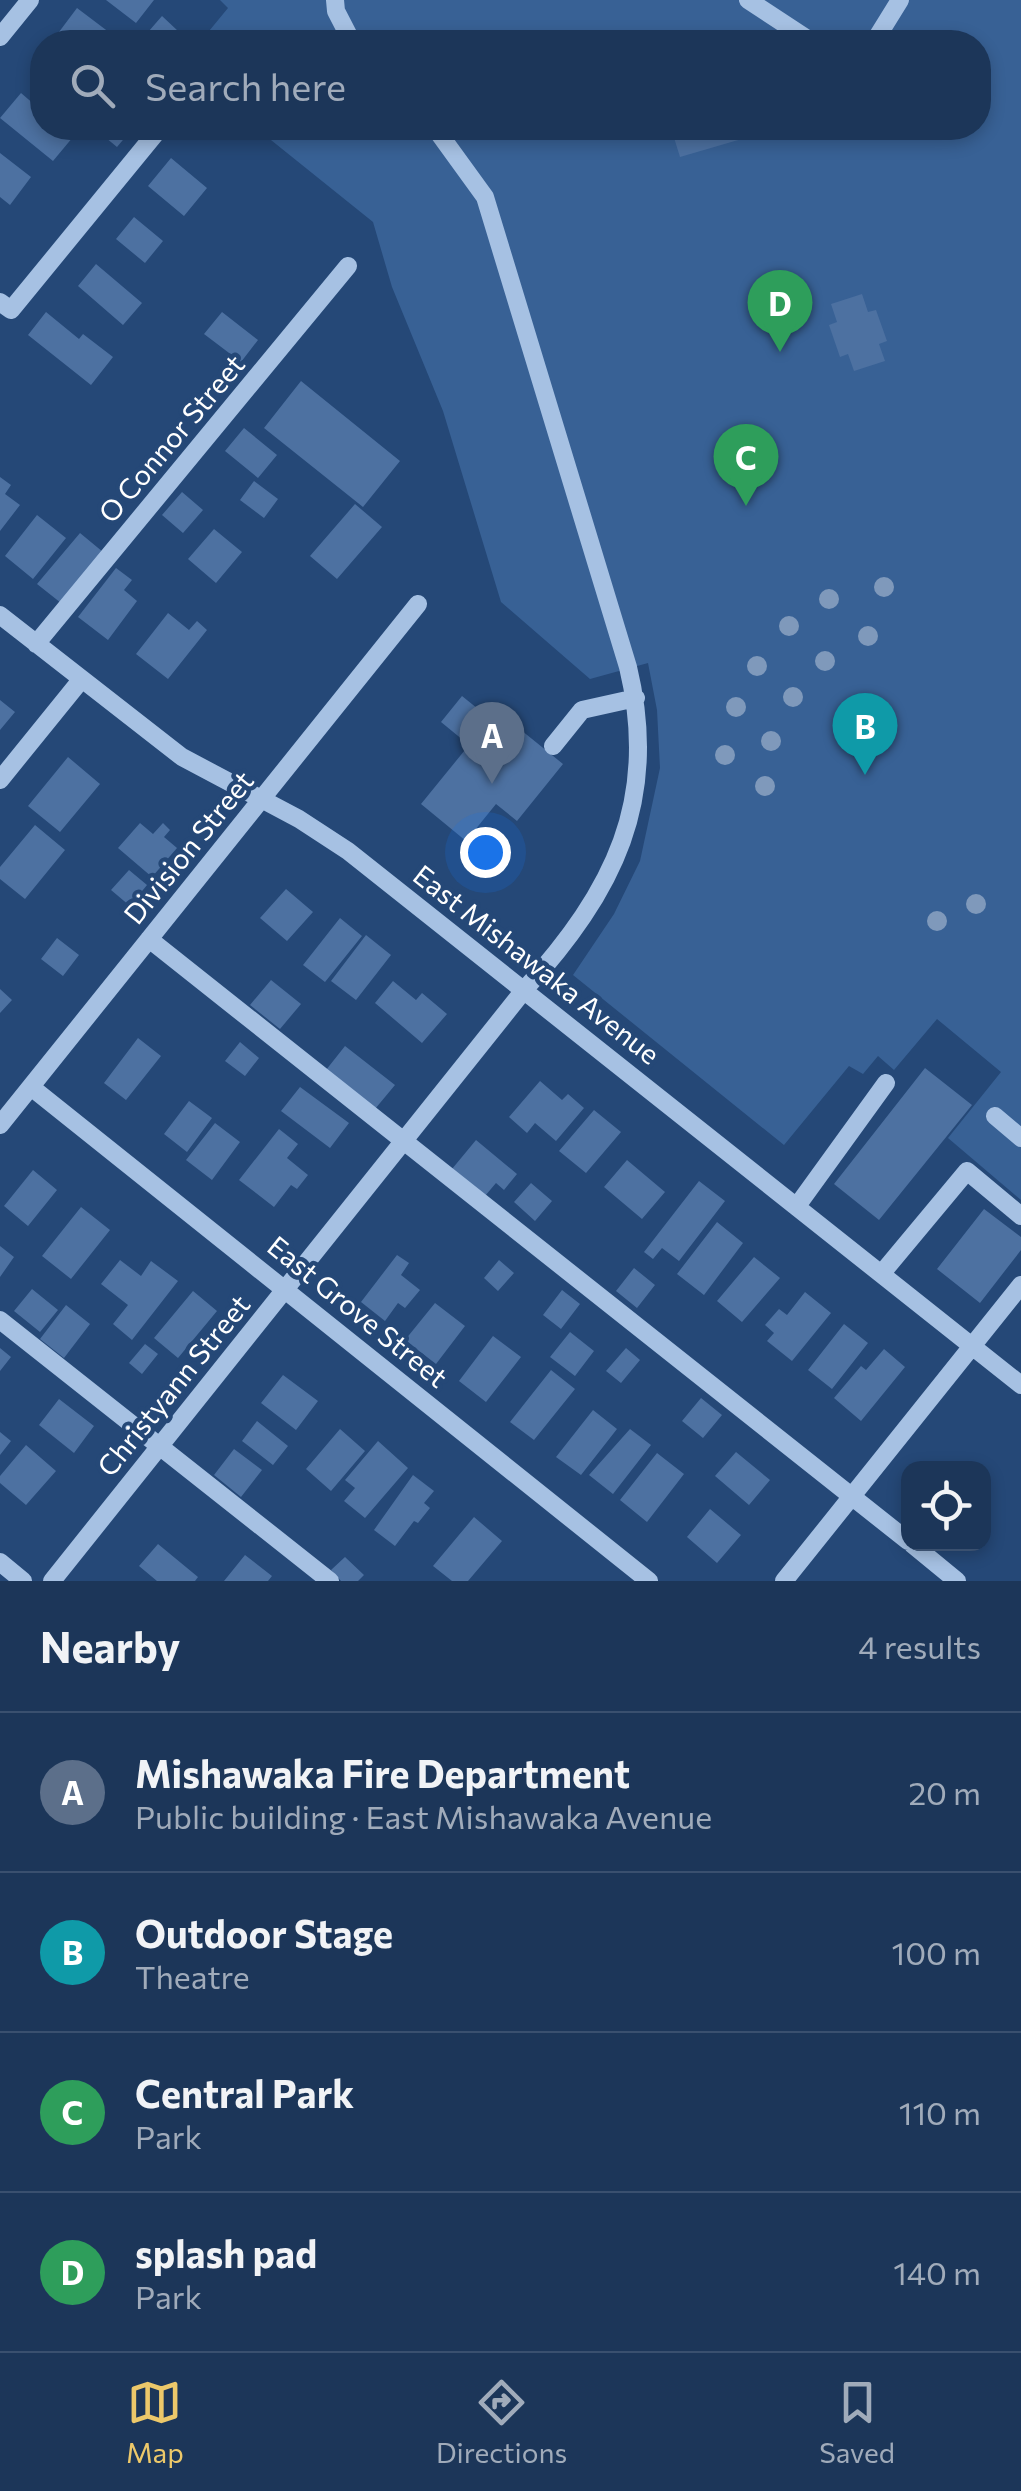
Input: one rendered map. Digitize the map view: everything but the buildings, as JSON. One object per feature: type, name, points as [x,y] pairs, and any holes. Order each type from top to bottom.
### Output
[{"type":"street","points":[[0,38],[30,0]]},
{"type":"street","points":[[334,0],[346,30]]},
{"type":"street","points":[[748,0],[794,30]]},
{"type":"street","points":[[881,30],[900,0]]},
{"type":"street","points":[[0,302],[11,310],[150,140]]},
{"type":"street","name":"Christyann Street","points":[[52,1581],[557,954],[605,884],[626,833],[637,784],[640,731],[636,698],[485,197],[444,140]]},
{"type":"street","name":"O Connor Street","points":[[36,644],[348,266]]},
{"type":"street","name":"Division Street","points":[[0,1125],[418,604]]},
{"type":"street","name":"East Mishawaka Avenue","points":[[0,615],[182,757],[348,850],[1021,1384]]},
{"type":"street","points":[[0,780],[81,680]]},
{"type":"street","points":[[553,746],[582,710],[636,698]]},
{"type":"street","points":[[149,939],[901,1535]]},
{"type":"street","points":[[797,1206],[886,1083]]},
{"type":"street","name":"East Grove Street","points":[[30,1087],[648,1581]]},
{"type":"street","points":[[996,1116],[1021,1138]]},
{"type":"street","points":[[882,1274],[967,1171],[1021,1216]]},
{"type":"street","points":[[784,1581],[1021,1285]]},
{"type":"street","points":[[0,1320],[330,1581]]},
{"type":"street","points":[[921,1551],[957,1581]]},
{"type":"street","points":[[0,1562],[23,1581]]},
{"type":"shaded area","points":[[220,0],[1021,0],[1021,1200],[948,1138],[1001,1072],[937,1019],[894,1070],[878,1056],[863,1074],[849,1066],[784,1145],[573,975],[614,914],[640,861],[660,768],[657,710],[648,663],[590,679],[501,602],[443,411],[392,287],[373,222],[271,140],[991,140],[991,30],[210,30],[228,8]]},
{"type":"place","name":"splash pad","points":[[780,352]]},
{"type":"place","name":"Central Park","points":[[746,506]]},
{"type":"place","name":"Outdoor Stage","points":[[865,775]]},
{"type":"place","name":"Mishawaka Fire Department","points":[[492,784]]}]
